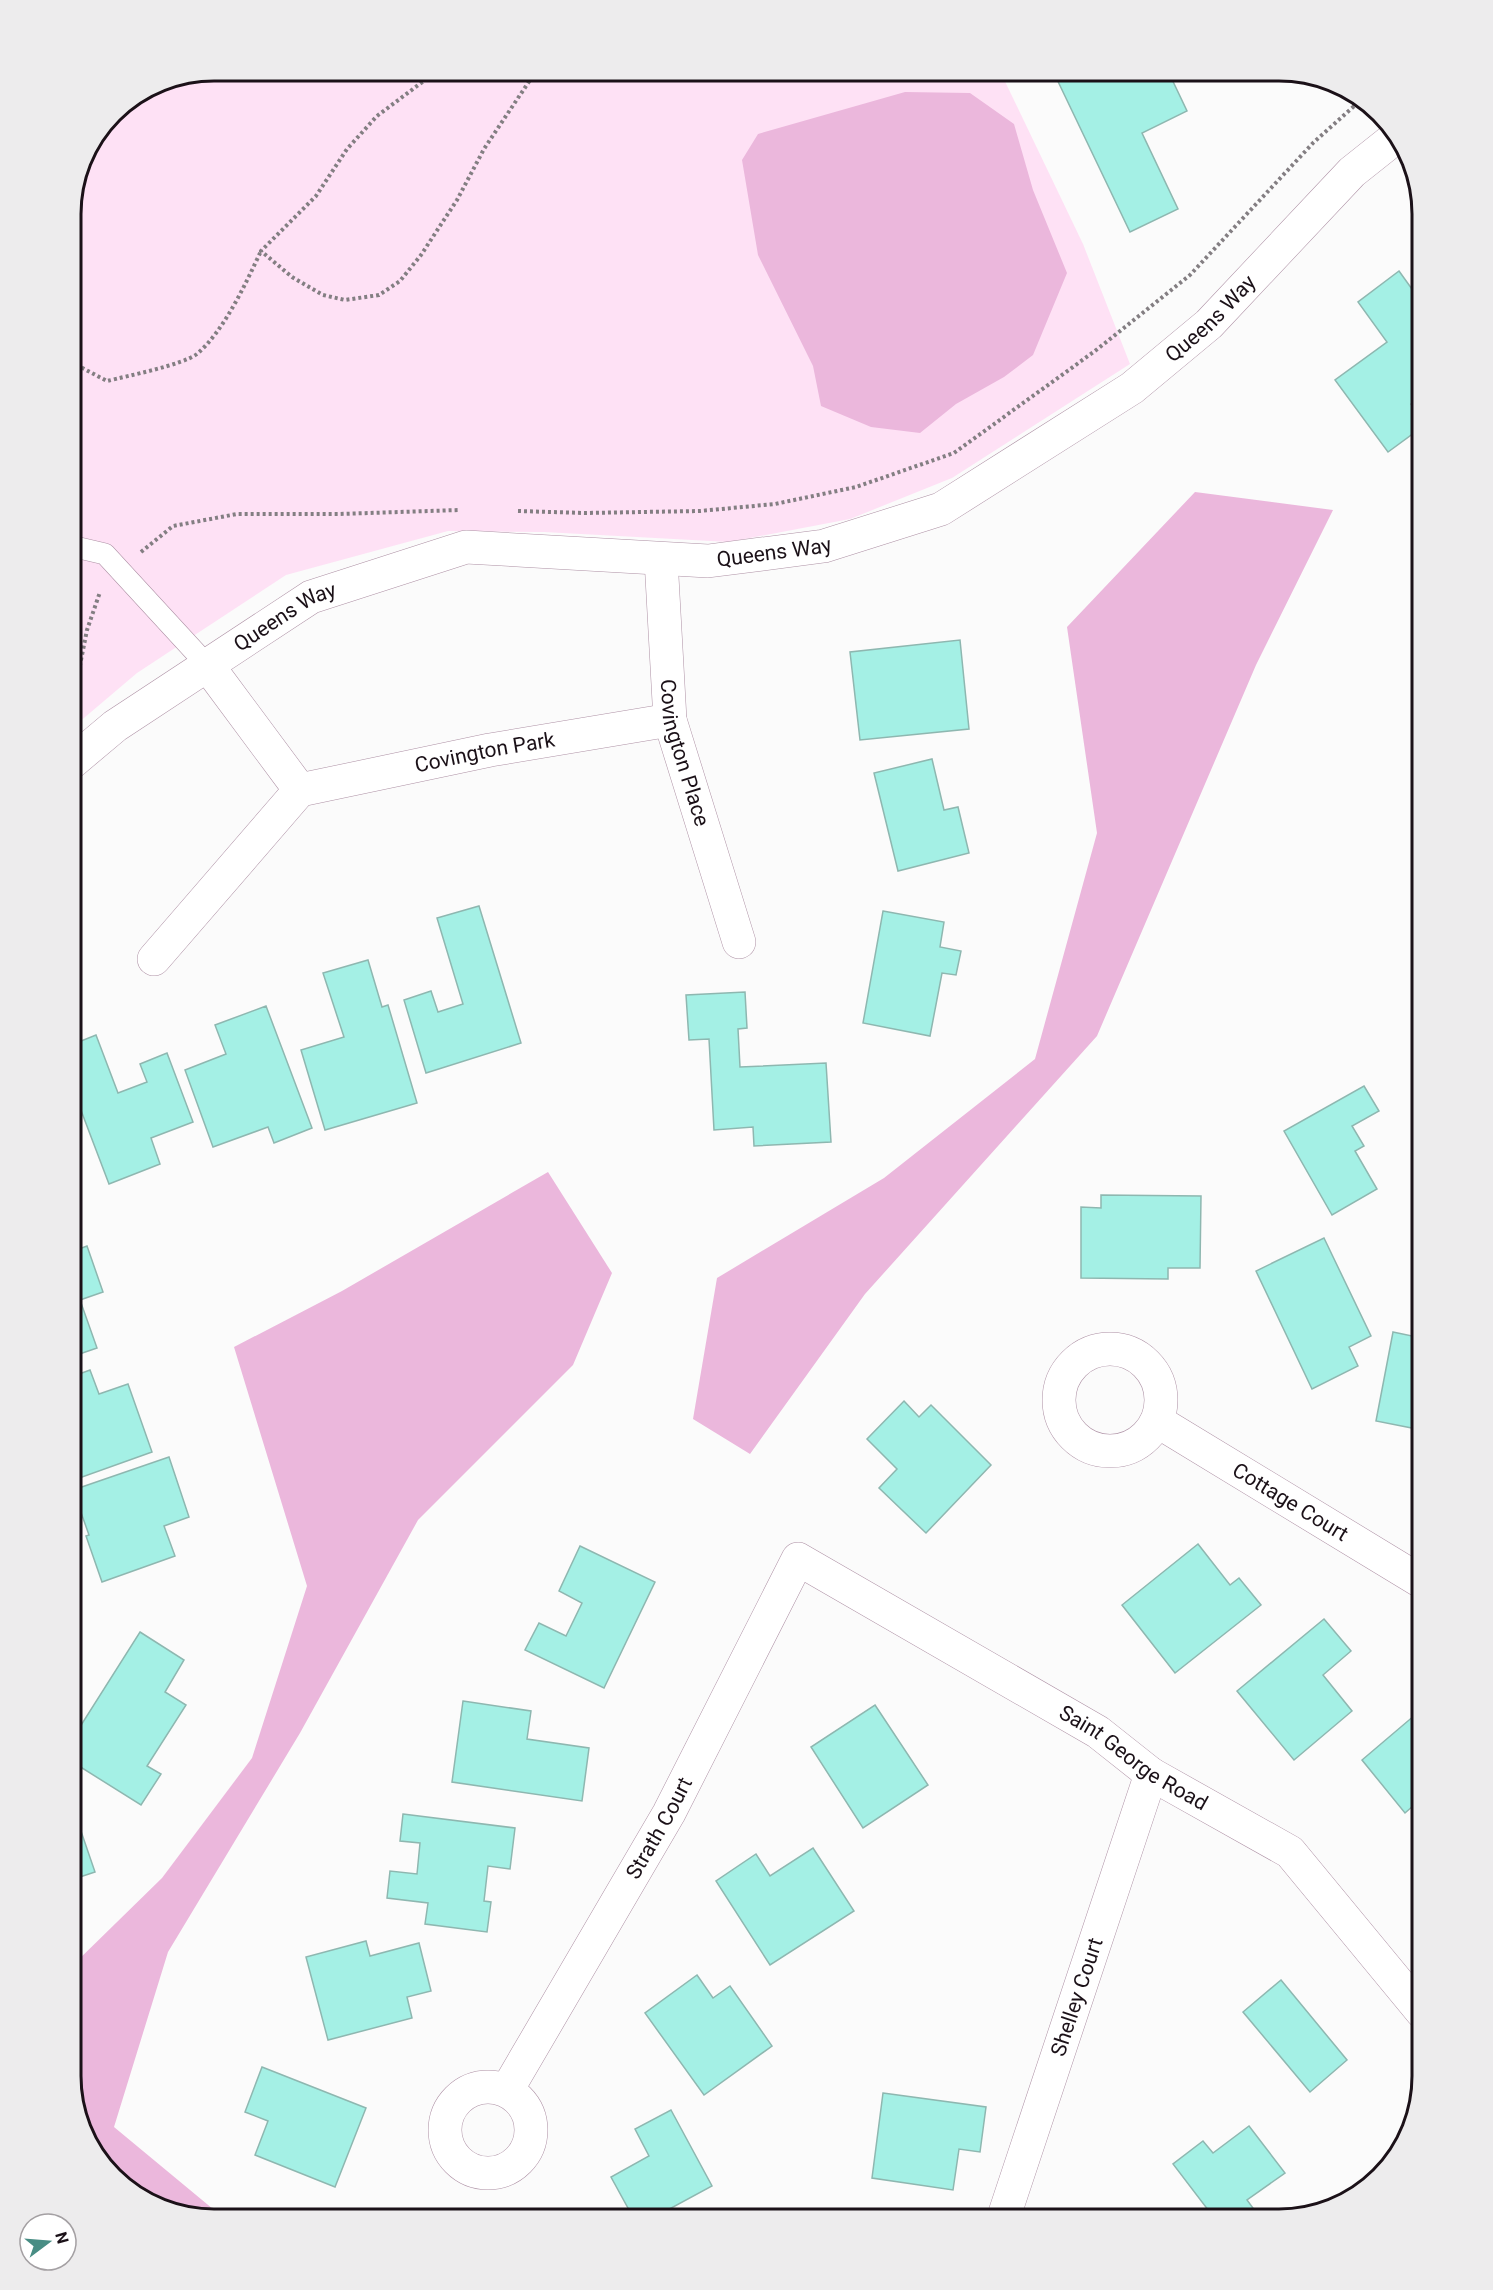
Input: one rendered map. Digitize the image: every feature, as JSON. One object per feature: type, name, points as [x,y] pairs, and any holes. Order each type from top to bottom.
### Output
[{"type":"street","name":"Queens Way","points":[[81,755],[115,726],[311,597],[466,547],[708,561],[824,546],[941,509],[1132,388],[1209,324],[1352,172],[1391,141]]},
{"type":"street","name":"Covington Place","points":[[661,559],[670,720],[739,942]]},
{"type":"street","points":[[154,958],[300,790],[207,666]]},
{"type":"street","name":"Covington Park","points":[[300,790],[490,750],[670,720]]},
{"type":"street","name":"Cottage Court","points":[[1157,1421],[1412,1576]]},
{"type":"street","name":"Saint George Road","points":[[798,1559],[1098,1732],[1151,1774],[1290,1852],[1412,1990]]},
{"type":"street","name":"Strath Court","points":[[507,2090],[669,1813],[798,1559]]},
{"type":"street","name":"Shelley Court","points":[[1006,2209],[1151,1774]]},
{"type":"lane","points":[[81,548],[105,554],[207,666]]},
{"type":"path","points":[[81,367],[107,381],[154,370],[196,355],[233,306],[261,251],[316,196],[347,149],[377,116],[422,81]]},
{"type":"path","points":[[261,251],[292,277],[323,295],[345,300],[379,295],[400,281],[421,255],[457,200],[484,150],[529,81]]},
{"type":"path","points":[[514,511],[585,513],[700,511],[775,504],[856,487],[954,453],[1095,351],[1190,275],[1313,143],[1355,105]]},
{"type":"path","points":[[81,660],[87,630],[105,580],[173,526],[237,514],[467,510]]},
{"type":"shaded area","points":[[205,81],[1005,81],[1083,244],[1130,364],[952,478],[850,519],[729,542],[544,532],[448,531],[286,575],[137,673],[81,721],[81,205],[91,163],[103,140],[114,126],[133,109],[163,91]]},
{"type":"shaded area","points":[[905,92],[970,93],[1014,124],[1033,190],[1067,273],[1033,355],[1004,377],[956,404],[920,433],[871,427],[821,406],[813,366],[758,255],[742,160],[758,134]]},
{"type":"shaded area","points":[[1195,492],[1333,510],[1256,665],[1097,1036],[865,1294],[750,1454],[693,1419],[717,1278],[884,1178],[1035,1059],[1097,833],[1067,627]]},
{"type":"shaded area","points":[[548,1172],[612,1273],[573,1365],[418,1520],[300,1733],[168,1952],[114,2127],[213,2209],[205,2209],[171,2202],[140,2187],[114,2164],[95,2135],[88,2119],[81,2085],[81,1957],[162,1878],[252,1758],[307,1586],[234,1347],[342,1291]]},
{"type":"building","points":[[1058,81],[1173,81],[1187,111],[1142,133],[1178,209],[1130,232]]},
{"type":"building","points":[[1399,271],[1412,289],[1412,434],[1388,452],[1335,380],[1387,342],[1358,302]]},
{"type":"building","points":[[960,640],[969,729],[860,740],[850,652]]},
{"type":"building","points":[[932,759],[944,810],[958,807],[969,853],[898,871],[874,773]]},
{"type":"building","points":[[479,906],[521,1043],[426,1073],[404,1000],[431,991],[438,1012],[463,1004],[437,918]]},
{"type":"building","points":[[883,911],[944,922],[940,947],[961,951],[956,975],[942,973],[930,1036],[863,1023]]},
{"type":"building","points":[[368,960],[382,1007],[388,1005],[417,1103],[325,1130],[301,1050],[344,1037],[323,973]]},
{"type":"building","points":[[745,992],[747,1028],[738,1029],[740,1067],[826,1063],[831,1142],[754,1146],[753,1127],[714,1130],[709,1039],[689,1040],[686,995]]},
{"type":"building","points":[[266,1006],[312,1128],[274,1143],[268,1127],[213,1147],[185,1070],[226,1054],[215,1025]]},
{"type":"building","points":[[96,1035],[118,1093],[147,1082],[140,1064],[167,1053],[193,1122],[151,1138],[160,1164],[109,1184],[81,1110],[81,1041]]},
{"type":"building","points":[[1364,1086],[1379,1111],[1352,1126],[1364,1146],[1355,1151],[1377,1189],[1332,1215],[1284,1131]]},
{"type":"building","points":[[1101,1195],[1201,1196],[1200,1268],[1168,1268],[1168,1279],[1081,1278],[1081,1207],[1101,1208]]},
{"type":"building","points":[[1324,1238],[1371,1336],[1349,1347],[1358,1366],[1312,1389],[1256,1271]]},
{"type":"building","points":[[87,1246],[103,1292],[81,1300],[81,1248]]},
{"type":"building","points":[[81,1303],[97,1348],[81,1354]]},
{"type":"building","points":[[1393,1332],[1412,1336],[1412,1428],[1376,1421]]},
{"type":"building","points":[[90,1370],[99,1394],[128,1384],[152,1452],[81,1477],[81,1373]]},
{"type":"building","points":[[904,1401],[919,1417],[931,1405],[991,1465],[926,1533],[879,1488],[897,1469],[867,1439]]},
{"type":"building","points":[[169,1457],[189,1517],[164,1526],[175,1556],[102,1582],[86,1536],[89,1535],[81,1512],[81,1487]]},
{"type":"building","points":[[1198,1544],[1230,1585],[1239,1578],[1261,1605],[1175,1673],[1122,1605]]},
{"type":"building","points":[[580,1546],[655,1582],[604,1688],[525,1650],[539,1623],[566,1636],[582,1603],[559,1591]]},
{"type":"building","points":[[1324,1619],[1351,1651],[1323,1675],[1352,1711],[1294,1760],[1237,1691]]},
{"type":"building","points":[[140,1632],[184,1660],[165,1692],[186,1705],[147,1766],[161,1774],[141,1805],[81,1767],[81,1725]]},
{"type":"building","points":[[463,1701],[531,1711],[527,1739],[589,1748],[582,1801],[452,1782]]},
{"type":"building","points":[[875,1705],[928,1785],[863,1828],[811,1747]]},
{"type":"building","points":[[1412,1718],[1412,1807],[1405,1813],[1362,1760]]},
{"type":"building","points":[[403,1814],[515,1828],[510,1869],[488,1866],[484,1901],[491,1902],[487,1932],[425,1924],[428,1903],[387,1898],[390,1871],[417,1874],[420,1843],[400,1841]]},
{"type":"building","points":[[81,1831],[95,1872],[81,1877]]},
{"type":"building","points":[[813,1848],[854,1911],[770,1965],[716,1881],[756,1854],[770,1876]]},
{"type":"building","points":[[366,1941],[370,1956],[419,1943],[431,1991],[407,1997],[412,2018],[328,2040],[306,1957]]},
{"type":"building","points":[[697,1975],[713,1998],[730,1986],[772,2046],[704,2095],[645,2013]]},
{"type":"building","points":[[1281,1980],[1347,2060],[1310,2092],[1243,2012]]},
{"type":"building","points":[[262,2067],[366,2108],[335,2187],[255,2155],[268,2121],[245,2112]]},
{"type":"building","points":[[883,2093],[986,2107],[980,2152],[959,2149],[953,2190],[872,2178]]},
{"type":"building","points":[[671,2110],[712,2186],[669,2209],[629,2209],[611,2177],[649,2156],[635,2129]]},
{"type":"building","points":[[1249,2126],[1285,2173],[1247,2200],[1254,2209],[1207,2209],[1173,2164],[1203,2141],[1213,2153]]}]
